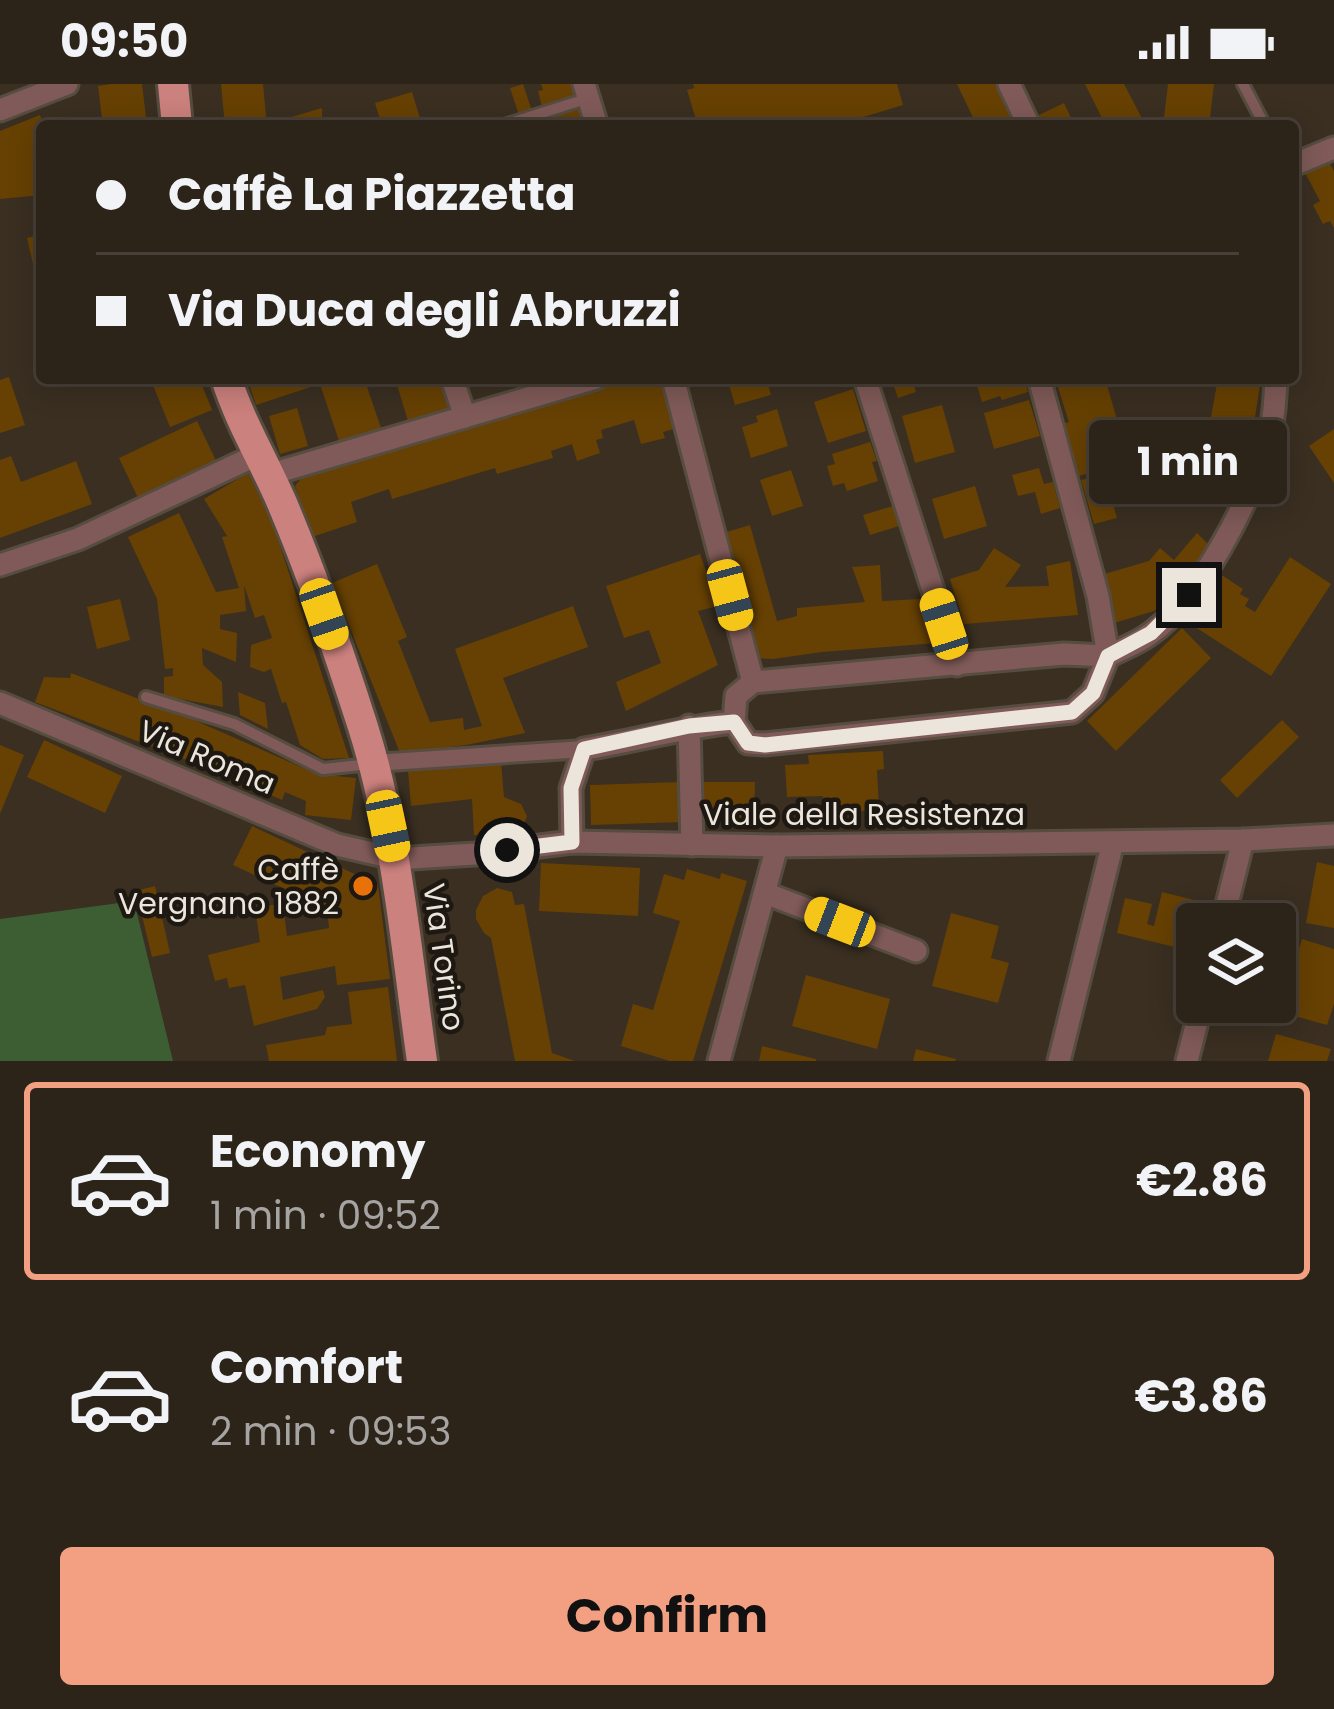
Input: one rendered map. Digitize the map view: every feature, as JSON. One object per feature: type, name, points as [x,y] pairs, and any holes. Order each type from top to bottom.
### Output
[{"type":"main road","points":[[173,84],[176,120]]},
{"type":"main road","name":"Via Torino","points":[[229,384],[311,577],[374,763],[394,858],[422,1061]]},
{"type":"street","points":[[0,110],[68,84]]},
{"type":"street","points":[[1009,84],[1026,120]]},
{"type":"street","points":[[587,91],[595,120]]},
{"type":"street","points":[[1299,163],[1334,148]]},
{"type":"street","points":[[454,384],[464,416]]},
{"type":"street","points":[[0,565],[264,465],[575,384]]},
{"type":"street","points":[[676,384],[753,682]]},
{"type":"street","points":[[867,384],[957,665]]},
{"type":"street","points":[[1042,384],[1108,656],[1093,693],[1072,712],[765,745],[748,743],[734,722],[736,696],[753,682],[1064,654],[1108,656],[1151,633],[1189,595],[1249,492],[1268,441],[1275,384]]},
{"type":"street","name":"Via Roma","points":[[0,703],[338,844],[394,858]]},
{"type":"street","points":[[374,763],[584,749],[689,726],[734,722]]},
{"type":"street","points":[[689,726],[692,845]]},
{"type":"street","points":[[572,842],[571,788],[584,749]]},
{"type":"street","name":"Viale della Resistenza","points":[[394,858],[462,856],[572,842],[777,846],[1334,835]]},
{"type":"street","points":[[1227,903],[1243,840]]},
{"type":"street","points":[[1059,1061],[1113,842]]},
{"type":"street","points":[[719,1061],[777,846]]},
{"type":"street","points":[[765,893],[916,950]]},
{"type":"street","points":[[1187,1061],[1197,1023]]},
{"type":"lane","points":[[1243,84],[1262,120]]},
{"type":"lane","points":[[516,120],[587,91]]},
{"type":"lane","points":[[146,697],[234,724],[322,770],[374,763]]},
{"type":"green space","points":[[134,901],[173,1061],[0,1061],[0,919]]},
{"type":"building","points":[[142,84],[146,120],[102,120],[98,86]]},
{"type":"building","points":[[221,84],[263,84],[266,120],[224,120]]},
{"type":"building","points":[[523,84],[532,111],[519,115],[510,88]]},
{"type":"building","points":[[541,84],[577,84],[580,96],[542,107]]},
{"type":"building","points":[[693,84],[897,84],[903,105],[854,120],[696,120],[687,90]]},
{"type":"building","points":[[957,84],[1001,84],[1018,120],[974,120]]},
{"type":"building","points":[[1085,84],[1124,84],[1143,120],[1103,120]]},
{"type":"building","points":[[1168,84],[1214,84],[1210,120],[1164,118]]},
{"type":"building","points":[[412,92],[420,120],[380,120],[375,103]]},
{"type":"building","points":[[1064,103],[1072,120],[1039,120],[1037,116]]},
{"type":"building","points":[[583,106],[587,120],[538,120]]},
{"type":"building","points":[[322,108],[322,120],[288,118]]},
{"type":"building","points":[[40,115],[42,120],[36,120],[36,196],[0,199],[0,131]]},
{"type":"building","points":[[1325,155],[1334,171],[1334,228],[1330,221],[1323,224],[1313,205],[1320,201],[1302,167]]},
{"type":"building","points":[[36,236],[36,277],[27,238]]},
{"type":"building","points":[[9,377],[25,425],[0,433],[0,380]]},
{"type":"building","points":[[152,384],[201,384],[212,410],[170,427]]},
{"type":"building","points":[[259,384],[320,384],[256,405],[250,387]]},
{"type":"building","points":[[320,384],[366,384],[381,428],[339,441]]},
{"type":"building","points":[[397,384],[444,384],[451,408],[408,421]]},
{"type":"building","points":[[610,384],[664,384],[677,428],[663,432],[665,438],[641,444],[634,420],[601,430],[603,438],[596,440],[600,453],[577,461],[572,444],[551,451],[553,458],[497,474],[495,468],[392,499],[389,489],[351,502],[357,522],[312,537],[295,486],[303,476]]},
{"type":"building","points":[[729,384],[768,384],[771,395],[735,405]]},
{"type":"building","points":[[893,384],[914,384],[916,392],[898,398]]},
{"type":"building","points":[[977,384],[1026,384],[1028,392],[982,402]]},
{"type":"building","points":[[1057,384],[1107,384],[1118,423],[1094,430],[1104,463],[1099,464],[1101,469],[1073,478],[1057,425],[1069,422]]},
{"type":"building","points":[[1217,384],[1260,384],[1254,424],[1211,417]]},
{"type":"building","points":[[853,389],[866,431],[828,443],[814,402]]},
{"type":"building","points":[[1029,400],[1040,436],[994,449],[984,413]]},
{"type":"building","points":[[942,405],[955,452],[915,463],[902,416]]},
{"type":"building","points":[[297,408],[308,446],[280,454],[269,416]]},
{"type":"building","points":[[777,409],[788,446],[751,458],[742,427]]},
{"type":"building","points":[[197,421],[219,467],[141,504],[119,458]]},
{"type":"building","points":[[1334,429],[1334,483],[1309,446]]},
{"type":"building","points":[[870,442],[878,481],[847,491],[844,483],[833,486],[827,466],[835,464],[832,454]]},
{"type":"building","points":[[1157,447],[1165,472],[1122,486],[1124,493],[1111,497],[1117,518],[1094,524],[1081,480],[1117,470],[1117,460]]},
{"type":"building","points":[[11,456],[21,482],[76,461],[92,504],[0,538],[0,460]]},
{"type":"building","points":[[1039,468],[1044,484],[1053,482],[1060,508],[1041,514],[1035,492],[1018,496],[1012,475]]},
{"type":"building","points":[[791,470],[803,506],[772,516],[760,480]]},
{"type":"building","points":[[248,473],[272,521],[349,758],[323,759],[300,745],[271,669],[264,672],[250,667],[251,645],[272,638],[264,615],[255,618],[244,585],[246,611],[220,615],[220,629],[237,633],[236,662],[202,648],[203,665],[222,682],[223,707],[164,696],[164,677],[173,676],[173,668],[165,669],[157,599],[128,537],[179,513],[216,592],[239,588],[222,537],[227,536],[204,499]]},
{"type":"building","points":[[975,486],[987,526],[944,539],[932,499]]},
{"type":"building","points":[[893,506],[899,526],[870,535],[863,515]]},
{"type":"building","points":[[750,525],[777,621],[797,616],[797,608],[865,602],[852,567],[880,565],[882,601],[921,599],[937,643],[754,658],[720,534]]},
{"type":"building","points":[[1197,533],[1211,547],[1170,601],[1114,623],[1101,575],[1149,561],[1160,548],[1174,560]]},
{"type":"building","points":[[994,548],[1021,565],[1005,587],[1049,586],[1046,566],[1070,561],[1078,615],[964,624],[950,579],[979,570]]},
{"type":"building","points":[[700,554],[718,606],[698,611],[718,665],[626,711],[616,682],[661,663],[649,630],[624,638],[606,586]]},
{"type":"building","points":[[1290,557],[1331,584],[1271,676],[1186,621],[1217,572],[1243,589],[1240,594],[1249,599],[1245,606],[1255,612]]},
{"type":"building","points":[[377,564],[407,637],[398,641],[430,722],[463,718],[464,730],[482,726],[455,649],[573,606],[588,647],[503,678],[525,733],[400,753],[332,583]]},
{"type":"building","points":[[120,599],[130,640],[97,649],[87,607]]},
{"type":"building","points":[[1182,628],[1211,658],[1116,751],[1087,721]]},
{"type":"building","points":[[71,673],[317,774],[356,778],[351,820],[305,815],[306,801],[285,792],[282,800],[35,702],[44,677],[70,678]]},
{"type":"building","points":[[238,692],[265,703],[268,729],[240,715]]},
{"type":"building","points":[[1282,720],[1299,737],[1237,798],[1220,780]]},
{"type":"building","points":[[44,740],[122,776],[105,813],[27,777]]},
{"type":"building","points":[[0,745],[24,755],[0,814]]},
{"type":"building","points":[[883,751],[884,769],[877,770],[879,810],[824,813],[823,796],[787,797],[785,765],[809,764],[808,755]]},
{"type":"building","points":[[501,762],[504,797],[521,804],[527,816],[523,827],[474,835],[472,799],[411,806],[408,771]]},
{"type":"building","points":[[681,782],[683,822],[591,825],[590,785]]},
{"type":"building","points":[[703,782],[755,782],[754,818],[704,818]]},
{"type":"building","points":[[252,826],[378,885],[390,979],[337,985],[335,966],[280,977],[283,1000],[323,990],[325,997],[317,1009],[254,1026],[245,985],[229,988],[227,978],[215,981],[208,955],[260,942],[255,907],[283,904],[287,936],[329,928],[327,909],[233,865]]},
{"type":"building","points":[[1317,862],[1334,866],[1334,928],[1306,923]]},
{"type":"building","points":[[541,863],[640,868],[638,916],[539,911]]},
{"type":"building","points":[[687,869],[747,881],[693,1061],[670,1061],[621,1046],[633,1004],[653,1010],[680,921],[653,913],[664,874],[684,880]]},
{"type":"building","points":[[155,886],[170,953],[152,957],[136,891]]},
{"type":"building","points":[[497,888],[512,892],[515,905],[524,904],[552,1053],[575,1061],[515,1061],[491,938],[476,919],[483,896]]},
{"type":"building","points":[[1162,892],[1202,902],[1176,903],[1176,947],[1117,933],[1125,898],[1152,904],[1147,924],[1154,926]]},
{"type":"building","points":[[951,913],[999,926],[991,958],[1009,963],[998,1003],[932,986]]},
{"type":"building","points":[[1302,939],[1334,949],[1334,1004],[1327,1025],[1296,1016],[1296,959]]},
{"type":"building","points":[[806,975],[890,999],[877,1049],[792,1026]]},
{"type":"building","points":[[388,987],[397,1061],[269,1061],[266,1045],[325,1035],[327,1027],[352,1024],[348,992]]},
{"type":"building","points":[[1276,1034],[1331,1049],[1327,1061],[1268,1061]]},
{"type":"building","points":[[762,1046],[816,1059],[816,1061],[759,1061]]},
{"type":"building","points":[[916,1049],[956,1059],[913,1061]]},
{"type":"place","name":"Caffè Vergnano 1882","points":[[363,886]]},
{"type":"route","points":[[507,850],[572,842],[571,788],[584,749],[689,726],[734,722],[748,743],[765,745],[1072,712],[1093,693],[1108,656],[1151,633],[1189,595]]}]
